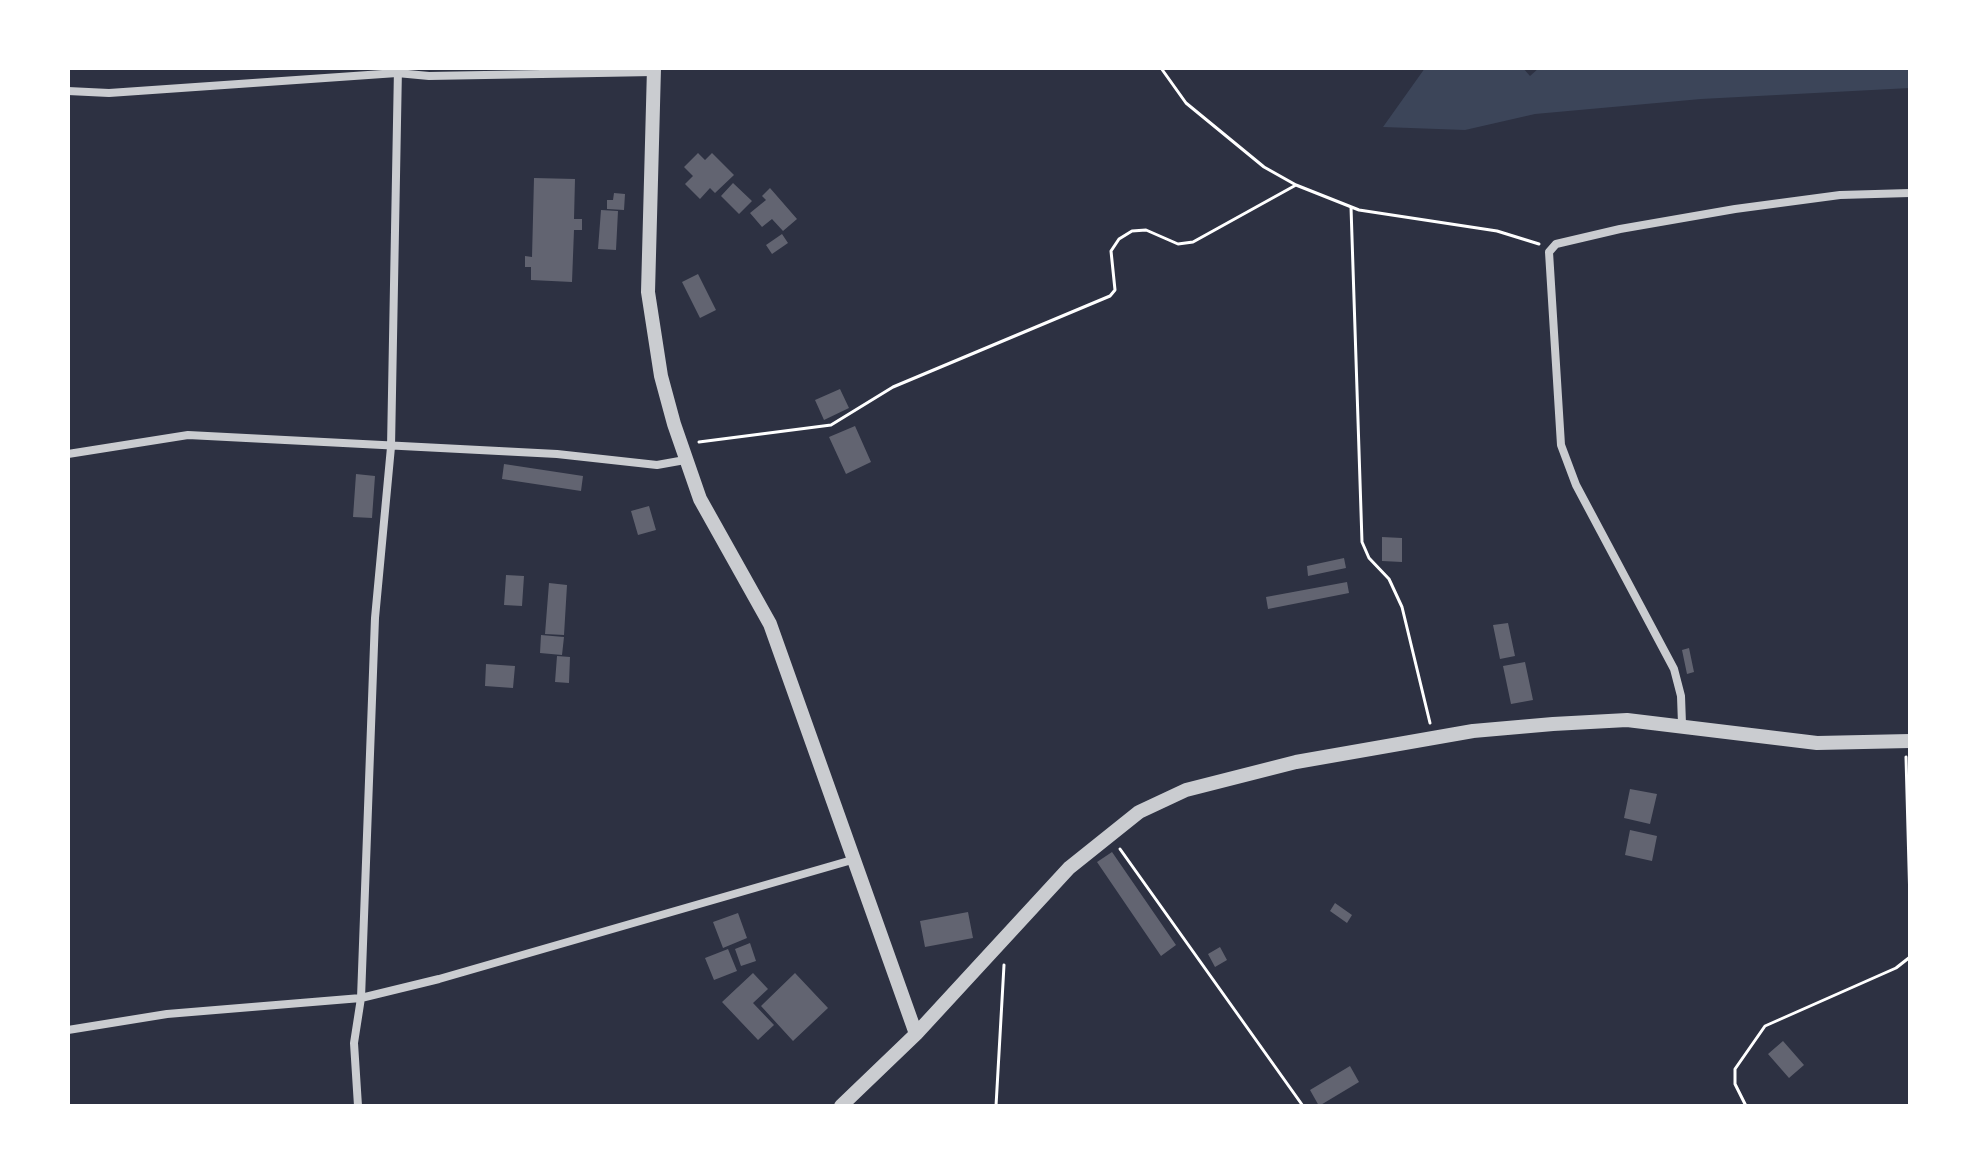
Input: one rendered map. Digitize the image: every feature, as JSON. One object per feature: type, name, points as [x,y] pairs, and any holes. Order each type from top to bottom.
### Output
[{"type":"street","points":[[358,1106],[354,1043],[361,998],[375,618],[391,447],[398,70]]},
{"type":"street","points":[[68,91],[109,93],[398,70],[429,76],[654,70],[648,292],[661,376],[685,460],[700,499],[770,624],[916,1034]]},
{"type":"street","points":[[1682,724],[1681,696],[1674,669],[1576,485],[1561,445],[1549,252],[1556,244],[1620,229],[1735,209],[1840,195],[1910,193]]},
{"type":"street","points":[[68,454],[188,435],[557,454],[657,465],[685,460]]},
{"type":"street","points":[[841,1106],[916,1034],[1069,868],[1109,833],[1162,799],[1186,790],[1296,762],[1433,738],[1553,724],[1627,720],[1682,724],[1817,743],[1908,741]]},
{"type":"street","points":[[68,1030],[167,1014],[361,998],[439,979],[852,860]]},
{"type":"path","points":[[1161,68],[1186,103],[1264,167],[1296,185],[1351,207],[1497,231],[1535,242],[1549,252]]},
{"type":"path","points":[[680,444],[831,425],[893,387],[1110,296],[1115,290],[1111,251],[1119,239],[1132,231],[1146,230],[1178,244],[1193,242],[1296,185]]},
{"type":"path","points":[[1351,207],[1362,542],[1369,558],[1389,579],[1402,607],[1433,738]]},
{"type":"path","points":[[1908,741],[1910,903]]},
{"type":"path","points":[[1109,833],[1303,1106]]},
{"type":"path","points":[[996,1106],[1005,977],[1001,941]]},
{"type":"path","points":[[1746,1106],[1735,1084],[1735,1069],[1765,1026],[1896,968],[1910,957]]},
{"type":"shaded area","points":[[1425,68],[1523,68],[1530,76],[1539,68],[1910,68],[1910,88],[1701,99],[1535,114],[1465,130],[1383,127]]},
{"type":"building","points":[[698,153],[705,160],[712,153],[734,175],[715,193],[710,188],[700,199],[685,184],[693,176],[684,167]]},
{"type":"building","points":[[534,178],[575,179],[574,219],[582,219],[582,230],[574,230],[572,282],[531,280],[531,267],[525,267],[525,256],[532,257]]},
{"type":"building","points":[[733,183],[752,201],[739,214],[721,196]]},
{"type":"building","points":[[770,188],[797,219],[783,231],[772,219],[762,227],[750,213],[766,200],[762,196]]},
{"type":"building","points":[[614,193],[625,194],[624,210],[607,209],[607,200],[613,200]]},
{"type":"building","points":[[601,210],[618,211],[616,250],[598,249]]},
{"type":"building","points":[[782,234],[788,243],[772,254],[766,245]]},
{"type":"building","points":[[698,274],[716,310],[700,318],[682,282]]},
{"type":"building","points":[[840,389],[849,408],[824,420],[815,400]]},
{"type":"building","points":[[855,426],[871,462],[846,474],[829,437]]},
{"type":"building","points":[[504,464],[583,476],[581,491],[502,479]]},
{"type":"building","points":[[356,474],[375,476],[372,518],[353,517]]},
{"type":"building","points":[[649,506],[656,530],[638,535],[631,511]]},
{"type":"building","points":[[1382,537],[1402,538],[1402,562],[1382,561]]},
{"type":"building","points":[[1344,558],[1346,568],[1308,576],[1307,566]]},
{"type":"building","points":[[506,575],[524,576],[522,606],[504,605]]},
{"type":"building","points":[[1347,582],[1349,593],[1268,609],[1266,597]]},
{"type":"building","points":[[549,583],[567,585],[564,635],[545,634]]},
{"type":"building","points":[[1508,623],[1515,656],[1500,659],[1493,625]]},
{"type":"building","points":[[541,635],[564,637],[562,655],[540,653]]},
{"type":"building","points":[[1689,648],[1694,672],[1687,674],[1682,650]]},
{"type":"building","points":[[557,656],[570,657],[569,683],[555,682]]},
{"type":"building","points":[[1525,662],[1533,700],[1511,704],[1503,666]]},
{"type":"building","points":[[486,664],[515,666],[513,688],[485,686]]},
{"type":"building","points":[[1630,789],[1657,794],[1650,824],[1624,818]]},
{"type":"building","points":[[1630,830],[1657,836],[1652,861],[1625,855]]},
{"type":"building","points":[[1112,852],[1176,945],[1161,956],[1097,862]]},
{"type":"building","points":[[1335,903],[1352,915],[1347,923],[1330,911]]},
{"type":"building","points":[[968,912],[973,938],[925,947],[920,921]]},
{"type":"building","points":[[738,913],[747,938],[723,948],[713,922]]},
{"type":"building","points":[[750,943],[756,961],[741,966],[735,949]]},
{"type":"building","points":[[1220,947],[1227,960],[1215,967],[1208,954]]},
{"type":"building","points":[[728,949],[737,971],[714,980],[705,958]]},
{"type":"building","points":[[753,973],[768,989],[753,1003],[774,1025],[758,1040],[722,1002]]},
{"type":"building","points":[[795,973],[828,1008],[793,1041],[761,1006]]},
{"type":"building","points":[[1783,1041],[1804,1065],[1789,1078],[1768,1054]]},
{"type":"building","points":[[1350,1066],[1359,1082],[1319,1106],[1310,1090]]}]
